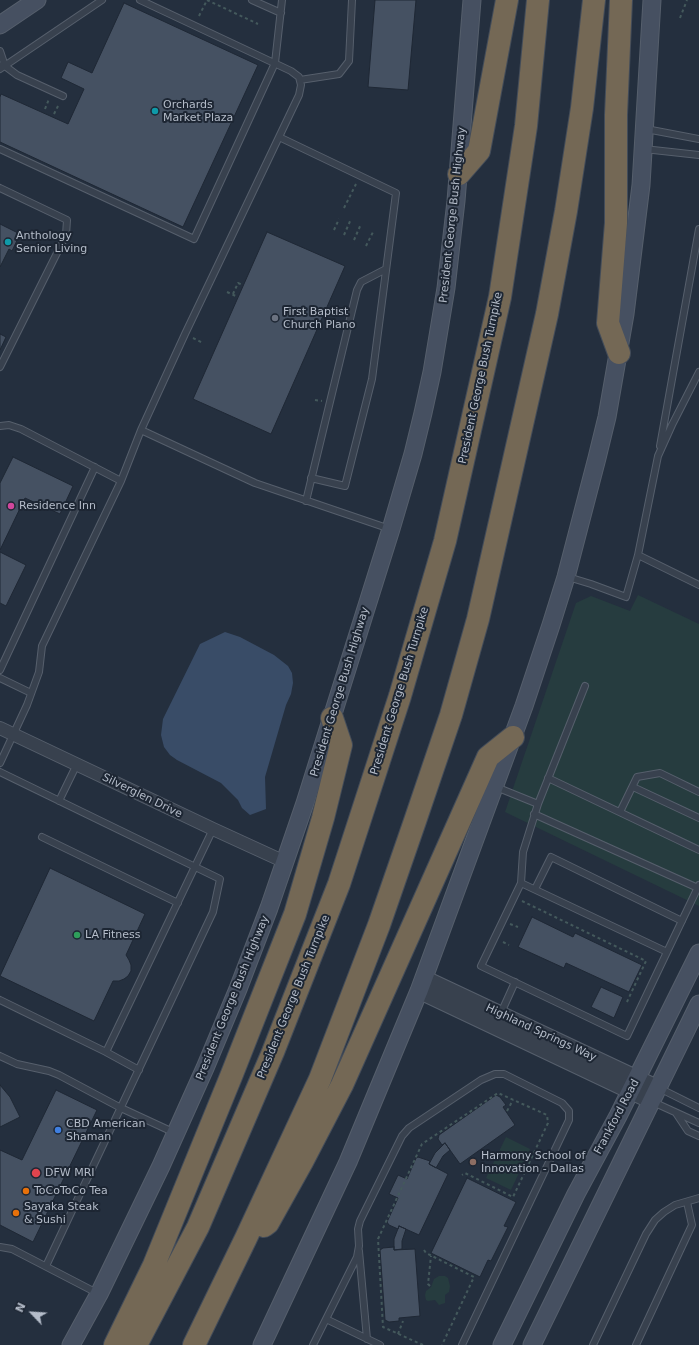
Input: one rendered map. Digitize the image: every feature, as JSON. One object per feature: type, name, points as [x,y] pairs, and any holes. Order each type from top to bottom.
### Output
[{"type":"highway","points":[[459,174],[479,151],[506,0]]},
{"type":"highway","name":"President George Bush Turnpike","points":[[136,1345],[198,1226],[273,1052],[339,884],[400,696],[445,541],[500,297],[526,126],[538,0]]},
{"type":"highway","points":[[194,1345],[320,1079],[379,924],[416,821],[451,715],[478,619],[548,307],[566,211],[582,108],[594,0]]},
{"type":"highway","points":[[619,352],[608,323],[616,223],[616,114],[621,0]]},
{"type":"highway","points":[[114,1345],[154,1265],[295,914],[323,818],[341,745],[332,718]]},
{"type":"highway","points":[[246,1238],[268,1223],[319,1131],[353,1062],[488,757],[513,737]]},
{"type":"main road","points":[[0,25],[37,0]]},
{"type":"main road","name":"President George Bush Highway","points":[[71,1345],[99,1294],[177,1134],[238,989],[285,862],[391,529],[413,454],[432,372],[446,288],[459,174],[472,0]]},
{"type":"main road","points":[[262,1345],[348,1162],[421,984],[513,737],[552,625],[566,577],[599,452],[619,352],[633,257],[646,129],[652,0]]},
{"type":"main road","name":"Frankford Road","points":[[502,1345],[576,1194],[634,1085],[699,953]]},
{"type":"main road","name":"Frankford Road","points":[[532,1345],[699,1004]]},
{"type":"street","name":"Silverglen Drive","points":[[0,728],[285,862]]},
{"type":"street","name":"Highland Springs Way","points":[[421,984],[655,1094]]},
{"type":"lane","points":[[2,67],[102,0]]},
{"type":"lane","points":[[0,762],[27,705],[39,672],[42,646],[121,481],[141,430],[299,95],[301,85],[299,77],[291,71],[140,0]]},
{"type":"lane","points":[[252,0],[281,13]]},
{"type":"lane","points":[[0,149],[194,239],[275,63],[282,0]]},
{"type":"lane","points":[[300,80],[339,74],[349,61],[352,0]]},
{"type":"lane","points":[[0,51],[2,67]]},
{"type":"lane","points":[[2,67],[63,96]]},
{"type":"lane","points":[[646,129],[699,139]]},
{"type":"lane","points":[[279,137],[396,193],[372,380],[345,486],[311,478]]},
{"type":"lane","points":[[644,149],[699,155]]},
{"type":"lane","points":[[0,188],[67,220],[66,235],[0,366]]},
{"type":"lane","points":[[566,577],[626,597],[638,555],[658,456],[699,229]]},
{"type":"lane","points":[[306,501],[357,290],[361,282],[386,269]]},
{"type":"lane","points":[[658,456],[698,375]]},
{"type":"lane","points":[[0,426],[9,425],[21,429],[121,481]]},
{"type":"lane","points":[[141,430],[254,483],[391,529]]},
{"type":"lane","points":[[0,670],[95,467]]},
{"type":"lane","points":[[638,555],[699,585]]},
{"type":"lane","points":[[0,678],[31,693]]},
{"type":"lane","points":[[534,814],[698,887],[627,1036],[481,966],[521,882],[523,852],[534,814],[585,686]]},
{"type":"lane","points":[[59,801],[77,764]]},
{"type":"lane","points":[[0,772],[220,879],[213,912],[46,1266]]},
{"type":"lane","points":[[620,812],[637,777],[660,773],[699,792]]},
{"type":"lane","points":[[548,778],[699,850]]},
{"type":"lane","points":[[495,786],[538,804]]},
{"type":"lane","points":[[632,787],[699,818]]},
{"type":"lane","points":[[106,1052],[213,829]]},
{"type":"lane","points":[[42,837],[178,903]]},
{"type":"lane","points":[[535,889],[550,857],[682,921]]},
{"type":"lane","points":[[521,882],[667,952]]},
{"type":"lane","points":[[497,1020],[515,982]]},
{"type":"lane","points":[[0,1000],[106,1052],[139,1070]]},
{"type":"lane","points":[[0,1056],[17,1064],[54,1073],[121,1108],[177,1134]]},
{"type":"lane","points":[[367,1339],[358,1229],[360,1221],[402,1136],[409,1128],[481,1080],[495,1074],[509,1076],[565,1105],[570,1115],[568,1124],[462,1345]]},
{"type":"lane","points":[[655,1094],[699,1108]]},
{"type":"lane","points":[[655,1094],[676,1112],[699,1123]]},
{"type":"lane","points":[[676,1112],[688,1131],[699,1136]]},
{"type":"lane","points":[[593,1345],[646,1234],[655,1220],[675,1205],[699,1198]]},
{"type":"lane","points":[[636,1345],[692,1225],[687,1202]]},
{"type":"lane","points":[[313,1345],[356,1257],[359,1246]]},
{"type":"lane","points":[[0,1248],[12,1249],[99,1294]]},
{"type":"lane","points":[[326,1319],[380,1345]]},
{"type":"path","points":[[199,16],[207,0],[258,24]]},
{"type":"path","points":[[680,18],[687,0]]},
{"type":"path","points":[[45,109],[50,99]]},
{"type":"path","points":[[54,114],[59,103]]},
{"type":"path","points":[[344,208],[356,183]]},
{"type":"path","points":[[334,230],[339,219]]},
{"type":"path","points":[[344,235],[351,220]]},
{"type":"path","points":[[354,240],[361,224]]},
{"type":"path","points":[[366,246],[374,230]]},
{"type":"path","points":[[233,294],[238,283],[243,285]]},
{"type":"path","points":[[227,292],[238,297]]},
{"type":"path","points":[[193,338],[203,343]]},
{"type":"path","points":[[520,900],[646,961],[626,1004]]},
{"type":"path","points":[[506,930],[512,918]]},
{"type":"path","points":[[509,924],[518,927]]},
{"type":"path","points":[[504,936],[501,942],[510,945]]},
{"type":"path","points":[[630,994],[637,998]]},
{"type":"path","points":[[423,1345],[383,1327],[378,1239],[422,1144],[498,1093],[547,1115],[548,1124],[513,1197],[465,1173],[462,1175]]},
{"type":"path","points":[[507,1112],[513,1100]]},
{"type":"path","points":[[424,1250],[431,1256],[474,1277],[442,1345]]},
{"type":"path","points":[[430,1286],[428,1284],[431,1256]]},
{"type":"path","points":[[398,1334],[404,1321]]},
{"type":"green space","points":[[638,595],[699,624],[699,906],[505,812],[576,603],[591,596],[630,611]]},
{"type":"green space","points":[[506,1137],[530,1149],[511,1190],[486,1178]]},
{"type":"green space","points":[[439,1276],[445,1276],[448,1278],[450,1286],[449,1292],[445,1295],[445,1303],[439,1305],[435,1300],[426,1300],[425,1295],[426,1291],[431,1287],[434,1279]]},
{"type":"water","points":[[225,632],[240,637],[274,655],[288,666],[292,673],[293,683],[291,694],[286,705],[265,777],[266,809],[250,815],[242,808],[238,800],[221,783],[170,755],[164,747],[161,735],[163,719],[200,644]]},
{"type":"building","points":[[375,0],[416,0],[408,90],[368,87]]},
{"type":"building","name":"Orchards Market Plaza","points":[[124,3],[258,65],[183,227],[0,142],[1,94],[68,124],[84,89],[61,78],[68,62],[92,73]]},
{"type":"building","name":"Anthology Senior Living","points":[[0,224],[20,234],[12,251],[9,249],[0,267]]},
{"type":"building","name":"First Baptist Church Plano","points":[[267,232],[345,266],[271,434],[193,399]]},
{"type":"building","points":[[0,334],[6,337],[0,350]]},
{"type":"building","name":"Residence Inn","points":[[13,457],[73,486],[60,514],[25,498],[0,550],[0,483]]},
{"type":"building","points":[[0,552],[26,565],[6,606],[0,603]]},
{"type":"building","name":"LA Fitness","points":[[50,868],[145,914],[126,955],[131,965],[131,971],[124,979],[113,981],[94,1021],[0,976]]},
{"type":"building","points":[[532,917],[573,937],[575,933],[642,965],[629,992],[566,963],[564,968],[518,947]]},
{"type":"building","points":[[601,987],[623,997],[614,1018],[591,1007]]},
{"type":"building","points":[[0,1085],[10,1097],[20,1117],[0,1127]]},
{"type":"building","points":[[56,1090],[97,1110],[33,1242],[0,1225],[0,1150],[22,1160]]},
{"type":"building","points":[[496,1095],[500,1097],[506,1105],[503,1107],[515,1125],[460,1164],[445,1143],[442,1145],[438,1139],[439,1135]]},
{"type":"building","points":[[445,1143],[450,1150],[443,1156],[436,1168],[429,1164],[435,1153]]},
{"type":"building","points":[[418,1157],[430,1161],[429,1164],[448,1174],[419,1235],[399,1226],[398,1229],[389,1225],[387,1222],[398,1198],[389,1194],[398,1175],[407,1179],[416,1158]]},
{"type":"building","points":[[467,1178],[516,1202],[504,1226],[508,1227],[491,1261],[488,1260],[480,1277],[431,1253]]},
{"type":"building","points":[[399,1226],[406,1229],[402,1241],[402,1249],[394,1250],[394,1239]]},
{"type":"building","points":[[394,1247],[394,1250],[415,1249],[420,1316],[399,1318],[399,1321],[389,1322],[385,1320],[380,1250],[383,1248]]},
{"type":"place","name":"Orchards Market Plaza","points":[[155,111]]},
{"type":"place","name":"Anthology Senior Living","points":[[8,242]]},
{"type":"place","name":"First Baptist Church Plano","points":[[275,318]]},
{"type":"place","name":"Residence Inn","points":[[11,506]]},
{"type":"place","name":"LA Fitness","points":[[77,935]]},
{"type":"place","name":"CBD American Shaman","points":[[58,1130]]},
{"type":"place","name":"Harmony School of Innovation - Dallas","points":[[473,1162]]},
{"type":"place","name":"DFW MRI","points":[[36,1173]]},
{"type":"place","name":"ToCoToCo Tea","points":[[26,1191]]},
{"type":"place","name":"Sayaka Steak & Sushi","points":[[16,1213]]}]
